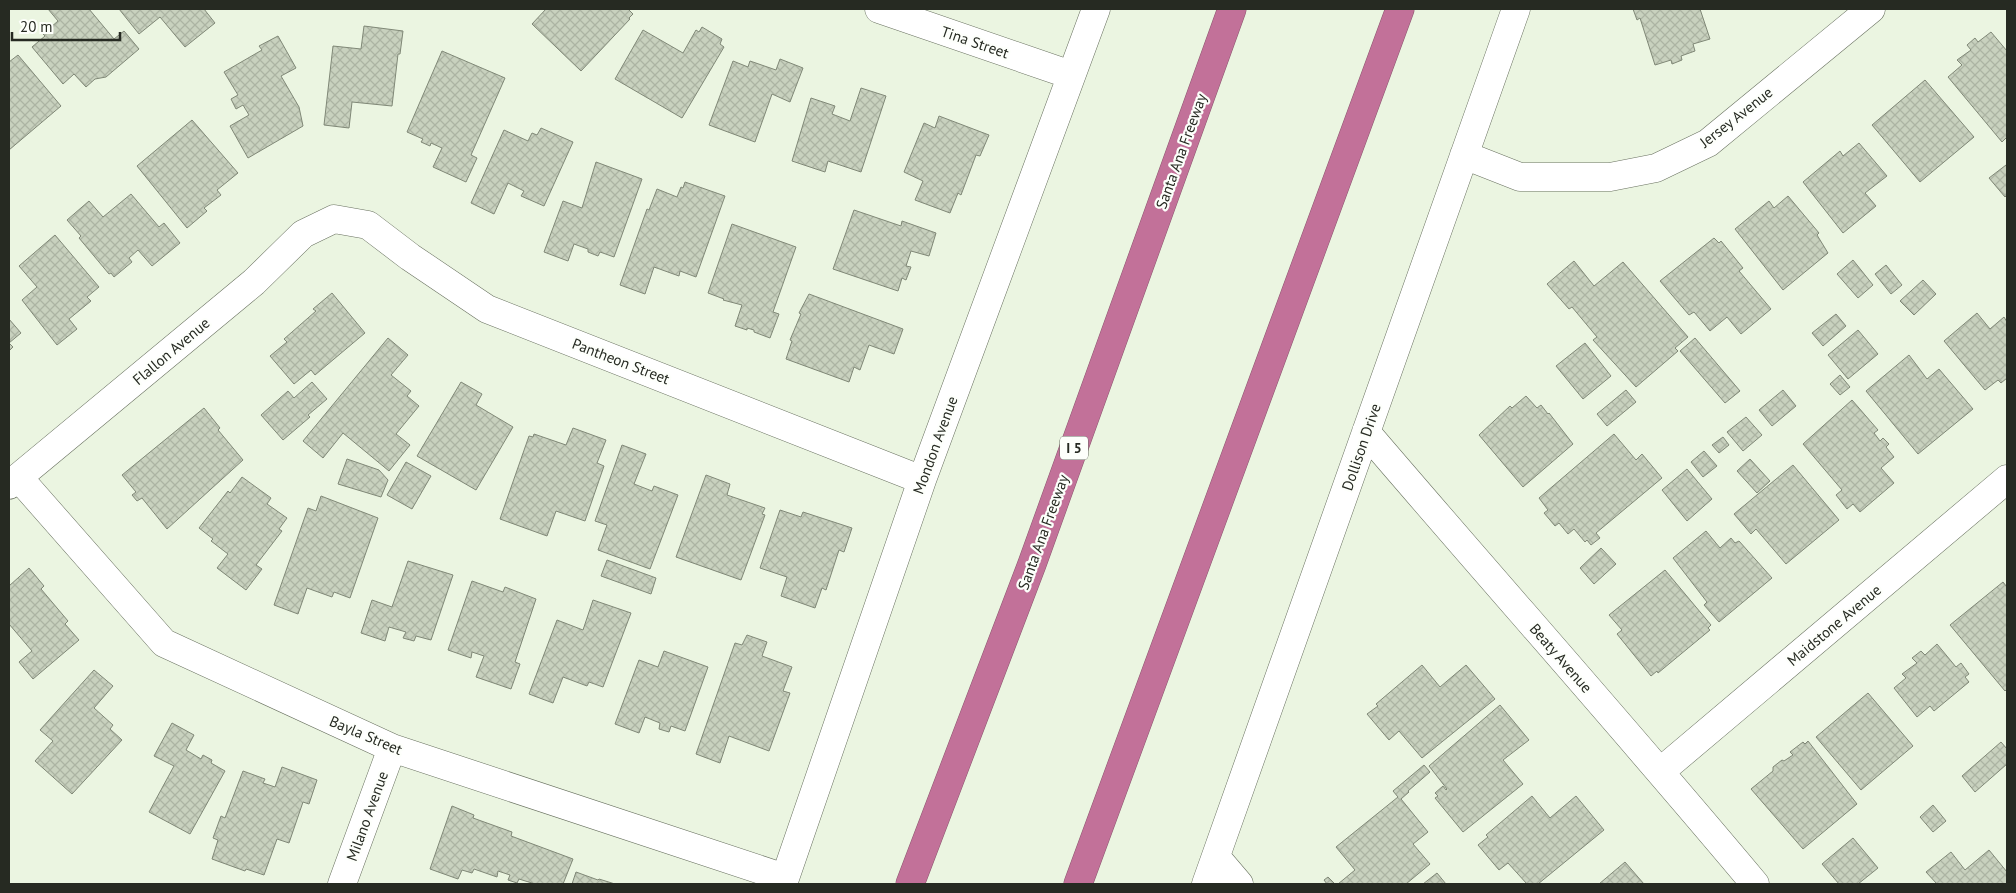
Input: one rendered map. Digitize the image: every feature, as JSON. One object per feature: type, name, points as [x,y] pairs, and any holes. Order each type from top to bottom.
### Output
[{"type":"highway","name":"Santa Ana Freeway","points":[[910,884],[1032,564],[1232,9]]},
{"type":"highway","points":[[1078,884],[1400,9]]},
{"type":"street","name":"Tina Street","points":[[879,9],[1071,75]]},
{"type":"street","name":"Mondon Avenue","points":[[784,881],[922,480],[1096,9]]},
{"type":"street","name":"Dollison Drive","points":[[1206,884],[1516,9]]},
{"type":"street","name":"Jersey Avenue","points":[[1464,155],[1520,177],[1610,177],[1656,168],[1708,143],[1871,9]]},
{"type":"street","name":"Pantheon Street","points":[[334,220],[368,225],[410,258],[487,309],[922,480]]},
{"type":"street","name":"Flallon Avenue","points":[[14,482],[254,282],[303,234],[334,220]]},
{"type":"street","name":"Beaty Avenue","points":[[1366,432],[1661,771],[1756,884]]},
{"type":"street","name":"Maidstone Avenue","points":[[1661,771],[2007,479]]},
{"type":"street","name":"Bayla Street","points":[[14,482],[164,643],[392,748],[784,881]]},
{"type":"street","name":"Milano Avenue","points":[[342,884],[392,748]]},
{"type":"street","points":[[1216,857],[1239,884]]},
{"type":"building","points":[[48,9],[89,9],[114,39],[124,31],[139,49],[106,77],[95,79],[86,87],[74,74],[63,84],[32,47],[58,21]]},
{"type":"building","points":[[119,9],[204,9],[215,23],[185,47],[160,17],[139,34]]},
{"type":"building","points":[[546,9],[628,9],[633,14],[581,71],[532,24]]},
{"type":"building","points":[[1633,9],[1700,9],[1710,39],[1693,44],[1695,51],[1681,56],[1682,60],[1672,64],[1671,60],[1655,65],[1640,18],[1637,20]]},
{"type":"building","points":[[364,26],[403,31],[400,54],[398,54],[392,106],[352,102],[349,128],[324,125],[333,46],[361,49]]},
{"type":"building","points":[[702,27],[722,39],[720,44],[724,47],[682,118],[615,79],[643,30],[683,53],[696,30],[699,32]]},
{"type":"building","points":[[1991,32],[2007,51],[2007,137],[2002,142],[1948,77],[1962,65],[1957,60],[1971,50],[1967,45],[1975,38],[1978,42]]},
{"type":"building","points":[[278,36],[296,68],[281,76],[299,107],[303,126],[248,158],[230,126],[249,115],[243,105],[236,109],[231,99],[238,95],[224,72],[262,50],[259,46]]},
{"type":"building","points":[[442,51],[505,78],[471,155],[477,158],[466,182],[433,167],[442,148],[431,143],[430,146],[421,142],[423,139],[407,132]]},
{"type":"building","points":[[18,55],[61,106],[9,150],[9,62]]},
{"type":"building","points":[[780,59],[803,68],[790,102],[772,94],[755,142],[709,125],[733,61],[748,67],[750,61],[776,70]]},
{"type":"building","points":[[1925,80],[1974,137],[1920,182],[1872,125]]},
{"type":"building","points":[[861,88],[886,96],[861,172],[828,161],[825,172],[792,161],[811,98],[835,106],[832,114],[850,121]]},
{"type":"building","points":[[939,116],[989,135],[980,156],[976,155],[961,195],[958,193],[950,213],[915,200],[923,181],[904,172],[924,123],[935,128]]},
{"type":"building","points":[[192,120],[238,173],[217,190],[221,195],[204,208],[207,211],[187,228],[137,166]]},
{"type":"building","points":[[541,128],[573,142],[544,206],[521,196],[524,191],[508,183],[494,214],[471,203],[504,130],[528,141],[532,133],[537,135]]},
{"type":"building","points":[[1859,143],[1887,176],[1865,193],[1876,206],[1843,233],[1803,182],[1840,151],[1843,156]]},
{"type":"building","points":[[596,162],[642,179],[614,257],[600,252],[598,256],[588,252],[588,249],[574,244],[568,261],[544,252],[563,201],[582,208]]},
{"type":"building","points":[[2006,165],[2007,195],[2005,197],[1989,178]]},
{"type":"building","points":[[685,182],[725,196],[696,277],[680,271],[679,276],[654,267],[645,294],[620,285],[647,209],[649,210],[657,189],[677,197]]},
{"type":"building","points":[[131,194],[159,227],[164,223],[180,243],[152,266],[138,250],[129,258],[132,262],[114,277],[111,273],[109,274],[79,238],[81,236],[67,220],[89,201],[103,217]]},
{"type":"building","points":[[1788,196],[1819,233],[1817,235],[1828,253],[1783,290],[1735,229],[1769,201],[1774,208]]},
{"type":"building","points":[[854,210],[901,226],[902,221],[936,233],[929,256],[911,251],[906,266],[911,267],[906,280],[902,278],[898,291],[833,269]]},
{"type":"building","points":[[732,224],[796,247],[773,312],[779,314],[770,338],[754,332],[754,330],[735,326],[742,305],[723,300],[708,293]]},
{"type":"building","points":[[55,235],[99,287],[87,297],[91,301],[69,319],[77,329],[57,345],[22,300],[37,287],[19,266]]},
{"type":"building","points":[[1714,238],[1719,243],[1721,241],[1743,268],[1739,271],[1771,309],[1741,334],[1727,317],[1710,331],[1694,312],[1689,315],[1660,281]]},
{"type":"building","points":[[1853,260],[1873,285],[1858,298],[1837,274]]},
{"type":"building","points":[[1574,261],[1594,286],[1623,262],[1688,337],[1675,348],[1678,351],[1636,387],[1593,340],[1597,337],[1572,307],[1569,309],[1547,284]]},
{"type":"building","points":[[1886,265],[1902,285],[1891,294],[1875,274]]},
{"type":"building","points":[[1923,280],[1936,294],[1914,315],[1900,301]]},
{"type":"building","points":[[332,293],[365,333],[315,375],[311,370],[294,384],[270,356],[287,342],[284,339],[316,311],[313,309]]},
{"type":"building","points":[[809,294],[903,329],[894,354],[869,345],[860,370],[854,367],[849,382],[786,359],[792,341],[790,340],[801,314],[799,313]]},
{"type":"building","points":[[1977,313],[1990,329],[2004,317],[2007,322],[2007,378],[2001,383],[1998,380],[1985,390],[1944,341]]},
{"type":"building","points":[[1836,314],[1846,326],[1823,346],[1812,333]]},
{"type":"building","points":[[9,319],[21,333],[9,343]]},
{"type":"building","points":[[1858,330],[1878,354],[1848,379],[1828,355]]},
{"type":"building","points":[[388,338],[408,355],[391,375],[411,391],[407,396],[419,406],[396,434],[410,445],[389,471],[343,433],[323,458],[303,441]]},
{"type":"building","points":[[1695,338],[1740,391],[1725,403],[1680,351]]},
{"type":"building","points":[[9,343],[13,347],[9,351]]},
{"type":"building","points":[[1585,343],[1611,376],[1583,399],[1556,366]]},
{"type":"building","points":[[1909,355],[1927,379],[1939,369],[1973,409],[1918,454],[1866,391]]},
{"type":"building","points":[[1840,375],[1850,387],[1840,395],[1830,384]]},
{"type":"building","points":[[312,382],[327,399],[308,415],[310,417],[283,440],[261,415],[288,391],[294,398]]},
{"type":"building","points":[[461,382],[482,394],[476,405],[513,427],[476,490],[417,456]]},
{"type":"building","points":[[1626,390],[1636,402],[1607,426],[1597,414]]},
{"type":"building","points":[[1783,390],[1796,406],[1772,426],[1759,410]]},
{"type":"building","points":[[1526,396],[1537,408],[1541,405],[1549,413],[1573,444],[1523,487],[1479,435],[1510,406],[1512,408]]},
{"type":"building","points":[[1852,400],[1878,430],[1874,433],[1880,441],[1883,438],[1889,444],[1886,447],[1894,457],[1881,468],[1894,483],[1860,512],[1853,504],[1847,509],[1836,495],[1842,490],[1803,444]]},
{"type":"building","points":[[204,408],[220,428],[218,430],[243,460],[167,529],[142,498],[137,501],[132,495],[136,492],[122,475]]},
{"type":"building","points":[[1746,417],[1762,435],[1743,451],[1727,432]]},
{"type":"building","points":[[573,428],[606,440],[597,463],[604,466],[585,521],[556,511],[547,536],[500,519],[529,436],[533,437],[534,434],[566,445]]},
{"type":"building","points":[[1614,434],[1636,460],[1642,454],[1662,478],[1596,533],[1600,538],[1591,545],[1587,540],[1585,542],[1574,529],[1568,534],[1559,523],[1555,526],[1544,513],[1548,510],[1539,498]]},
{"type":"building","points":[[1723,437],[1729,445],[1719,453],[1712,445]]},
{"type":"building","points":[[622,445],[646,454],[634,484],[652,491],[654,486],[678,495],[650,569],[598,550],[607,525],[595,521]]},
{"type":"building","points":[[1704,451],[1717,466],[1703,477],[1691,462]]},
{"type":"building","points":[[347,459],[379,470],[388,480],[381,497],[338,484]]},
{"type":"building","points":[[1750,459],[1770,481],[1757,493],[1737,471]]},
{"type":"building","points":[[406,462],[431,476],[412,509],[387,495]]},
{"type":"building","points":[[1793,465],[1839,520],[1786,564],[1756,529],[1751,534],[1734,514]]},
{"type":"building","points":[[1687,469],[1712,499],[1687,521],[1662,490]]},
{"type":"building","points":[[706,475],[730,484],[727,495],[765,508],[762,514],[765,515],[741,580],[676,557]]},
{"type":"building","points":[[242,477],[271,498],[267,504],[287,518],[279,529],[282,531],[256,565],[262,569],[246,590],[217,568],[228,554],[211,541],[213,539],[199,528],[228,491],[230,493]]},
{"type":"building","points":[[321,496],[378,518],[350,598],[334,592],[332,597],[307,588],[298,614],[274,605],[308,508],[316,511]]},
{"type":"building","points":[[780,510],[801,517],[803,512],[852,528],[844,552],[839,550],[826,590],[822,588],[815,608],[781,596],[787,577],[760,568]]},
{"type":"building","points":[[1706,531],[1720,548],[1731,538],[1735,543],[1739,541],[1772,578],[1719,622],[1704,605],[1707,602],[1673,558]]},
{"type":"building","points":[[1601,548],[1616,564],[1594,584],[1580,568]]},
{"type":"building","points":[[607,560],[656,578],[651,594],[601,576]]},
{"type":"building","points":[[408,561],[453,575],[431,640],[416,636],[414,641],[403,638],[406,632],[389,627],[385,641],[361,633],[372,600],[392,607]]},
{"type":"building","points":[[29,568],[44,586],[41,589],[68,621],[65,624],[79,640],[33,679],[19,662],[32,651],[9,624],[9,586]]},
{"type":"building","points":[[1665,570],[1711,625],[1708,628],[1710,630],[1658,673],[1657,671],[1651,676],[1617,634],[1622,630],[1609,615]]},
{"type":"building","points":[[472,581],[503,592],[505,587],[536,599],[515,662],[520,664],[511,689],[476,677],[484,656],[472,652],[471,658],[448,650]]},
{"type":"building","points":[[2003,582],[2007,587],[2007,689],[2005,691],[1950,625]]},
{"type":"building","points":[[593,600],[631,613],[603,687],[589,682],[587,686],[563,677],[553,703],[529,694],[557,620],[583,630]]},
{"type":"building","points":[[747,635],[767,642],[762,656],[792,667],[783,691],[790,693],[769,751],[729,736],[720,763],[696,754],[735,643],[742,645]]},
{"type":"building","points":[[1937,644],[1956,667],[1961,663],[1969,674],[1965,677],[1969,682],[1934,711],[1930,706],[1917,717],[1894,688],[1906,678],[1902,674],[1917,663],[1912,658],[1921,651],[1925,655]]},
{"type":"building","points":[[664,651],[708,667],[685,731],[671,726],[669,732],[659,729],[660,723],[645,717],[639,733],[615,724],[639,660],[658,667]]},
{"type":"building","points":[[1422,665],[1440,687],[1466,665],[1495,699],[1422,758],[1399,731],[1389,740],[1367,714]]},
{"type":"building","points":[[94,670],[113,686],[94,708],[113,725],[110,729],[122,740],[72,794],[35,761],[53,741],[40,730]]},
{"type":"building","points":[[1868,693],[1913,746],[1861,790],[1816,737]]},
{"type":"building","points":[[1500,705],[1529,740],[1503,760],[1523,784],[1463,832],[1435,798],[1438,796],[1435,793],[1443,786],[1447,789],[1429,766]]},
{"type":"building","points":[[172,723],[194,735],[186,750],[201,759],[203,755],[212,760],[211,763],[225,771],[190,834],[149,812],[174,766],[154,756]]},
{"type":"building","points":[[1808,741],[1857,804],[1803,849],[1751,789],[1773,771],[1773,767],[1793,755],[1790,752],[1803,742],[1805,744]]},
{"type":"building","points":[[2001,742],[2007,749],[2007,764],[1975,792],[1962,776]]},
{"type":"building","points":[[1424,765],[1430,772],[1401,799],[1428,832],[1413,844],[1430,864],[1406,884],[1338,884],[1355,870],[1336,847],[1398,797],[1393,791]]},
{"type":"building","points":[[282,767],[317,780],[309,804],[303,802],[289,843],[277,839],[264,875],[246,869],[245,871],[212,859],[218,840],[213,838],[221,816],[225,818],[243,771],[265,779],[263,783],[275,787]]},
{"type":"building","points":[[1532,796],[1550,818],[1576,796],[1604,830],[1538,884],[1527,884],[1508,863],[1499,870],[1478,845],[1488,837],[1486,835]]},
{"type":"building","points":[[1933,805],[1946,821],[1933,832],[1920,817]]},
{"type":"building","points":[[452,806],[474,815],[473,818],[512,832],[511,836],[573,859],[563,884],[535,884],[519,879],[517,883],[508,880],[510,875],[498,871],[497,877],[474,869],[472,873],[462,870],[458,879],[430,869]]},
{"type":"building","points":[[1853,838],[1878,868],[1858,884],[1839,884],[1822,864]]},
{"type":"building","points":[[1989,850],[2007,872],[2007,884],[1937,884],[1926,872],[1951,852],[1965,870]]},
{"type":"building","points":[[1625,862],[1644,884],[1599,884]]},
{"type":"building","points":[[576,872],[598,880],[615,884],[572,884]]},
{"type":"building","points":[[1437,873],[1446,884],[1423,884]]},
{"type":"building","points":[[1328,877],[1335,884],[1327,884],[1324,880]]}]
